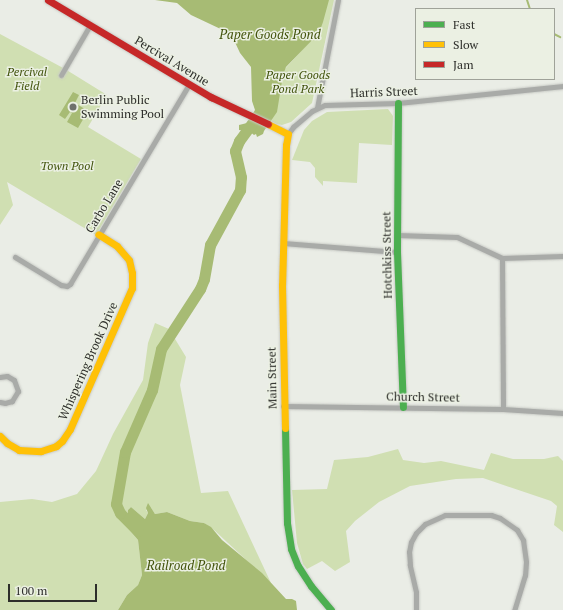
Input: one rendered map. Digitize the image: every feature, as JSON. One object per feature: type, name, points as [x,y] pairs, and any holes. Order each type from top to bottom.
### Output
[{"type":"main road","name":"Percival Avenue","points":[[48,0],[189,84],[288,134]]},
{"type":"main road","name":"Hotchkiss Street","points":[[398,103],[397,252],[403,407]]},
{"type":"main road","name":"Main Street","points":[[288,134],[286,145],[283,243],[283,406],[287,523],[291,549],[298,566],[311,586],[331,610]]},
{"type":"main road","name":"Whispering Brook Drive","points":[[0,436],[7,443],[19,450],[41,452],[56,446],[62,441],[70,429],[132,288],[132,273],[129,260],[117,246],[98,234]]},
{"type":"street","points":[[317,108],[338,0]]},
{"type":"street","points":[[61,75],[90,25]]},
{"type":"street","name":"Carbo Lane","points":[[14,257],[61,285],[67,286],[189,84]]},
{"type":"street","name":"Harris Street","points":[[288,134],[292,127],[317,108],[335,104],[398,103],[563,86]]},
{"type":"street","points":[[397,235],[457,238],[502,258],[563,256]]},
{"type":"street","points":[[283,243],[397,252]]},
{"type":"street","points":[[502,258],[503,409]]},
{"type":"street","points":[[0,377],[7,376],[14,380],[18,391],[12,401],[5,403],[0,402]]},
{"type":"street","name":"Church Street","points":[[283,406],[503,409],[563,413]]},
{"type":"street","points":[[416,610],[416,592],[410,565],[409,552],[416,533],[425,524],[445,515],[491,515],[500,518],[517,530],[524,544],[526,562],[525,575],[514,610]]},
{"type":"green space","name":"Paper Goods Pond Park","points":[[328,0],[334,0],[312,103],[291,122],[282,125],[277,124],[271,121],[283,71],[316,35]]},
{"type":"green space","name":"Town Pool","points":[[0,34],[65,69],[107,95],[88,127],[141,159],[96,235],[7,182],[13,205],[0,225]]},
{"type":"green space","points":[[388,109],[393,116],[392,145],[359,143],[357,183],[323,181],[323,186],[315,177],[315,168],[310,162],[292,160],[304,130],[312,121],[327,112]]},
{"type":"green space","points":[[155,323],[169,329],[186,357],[180,385],[201,493],[228,491],[271,583],[214,530],[204,523],[190,521],[167,512],[155,514],[151,508],[146,510],[148,513],[145,519],[131,507],[128,510],[127,527],[138,540],[142,575],[138,585],[127,595],[118,610],[0,610],[0,502],[32,499],[52,502],[77,494],[96,471],[113,434],[143,380],[148,343]]},
{"type":"green space","points":[[398,449],[403,460],[424,463],[441,461],[484,470],[491,453],[513,459],[544,459],[558,456],[563,461],[563,532],[554,525],[557,506],[551,501],[483,478],[456,479],[410,486],[379,502],[355,521],[346,531],[350,562],[335,571],[322,561],[307,569],[303,564],[297,543],[292,490],[327,489],[334,460],[368,457]]},
{"type":"water","name":"Paper Goods Pond","points":[[155,0],[329,0],[319,33],[286,67],[283,75],[277,112],[263,134],[257,137],[256,134],[254,135],[249,131],[239,130],[239,125],[247,123],[255,110],[252,101],[251,67],[240,53],[233,38],[227,32],[191,15],[177,3]]},
{"type":"water","name":"Berlin Public Swimming Pool","points":[[73,92],[79,95],[75,103],[88,111],[78,128],[67,122],[72,113],[70,112],[65,119],[59,115]]},
{"type":"water","name":"Railroad Pond","points":[[148,503],[155,514],[167,512],[190,521],[204,523],[211,527],[222,540],[262,573],[286,599],[296,601],[297,610],[118,610],[127,595],[138,585],[142,575],[138,540],[127,527],[128,510],[131,507],[145,519],[148,513],[146,508]]},
{"type":"waterway","points":[[527,0],[530,8]]},
{"type":"waterway","points":[[555,34],[560,37]]},
{"type":"waterway","points":[[138,531],[120,513],[116,504],[125,452],[152,390],[161,349],[200,289],[204,279],[210,245],[240,190],[241,177],[235,151],[239,141],[256,118]]},
{"type":"traffic: fast","points":[[398,103],[397,252],[403,407]]},
{"type":"traffic: fast","points":[[285,428],[287,523],[291,549],[298,566],[311,586],[331,610]]},
{"type":"traffic: slow","points":[[268,124],[288,134],[286,145],[282,285],[285,428]]},
{"type":"traffic: slow","points":[[0,436],[7,443],[19,450],[41,451],[56,446],[62,441],[70,429],[132,288],[132,273],[129,260],[117,246],[98,234]]},
{"type":"traffic: jam","points":[[48,0],[211,97],[268,124]]},
{"type":"place","name":"Berlin Public Swimming Pool","points":[[73,107]]},
{"type":"park label","name":"Percival Field","points":[[27,79]]}]
